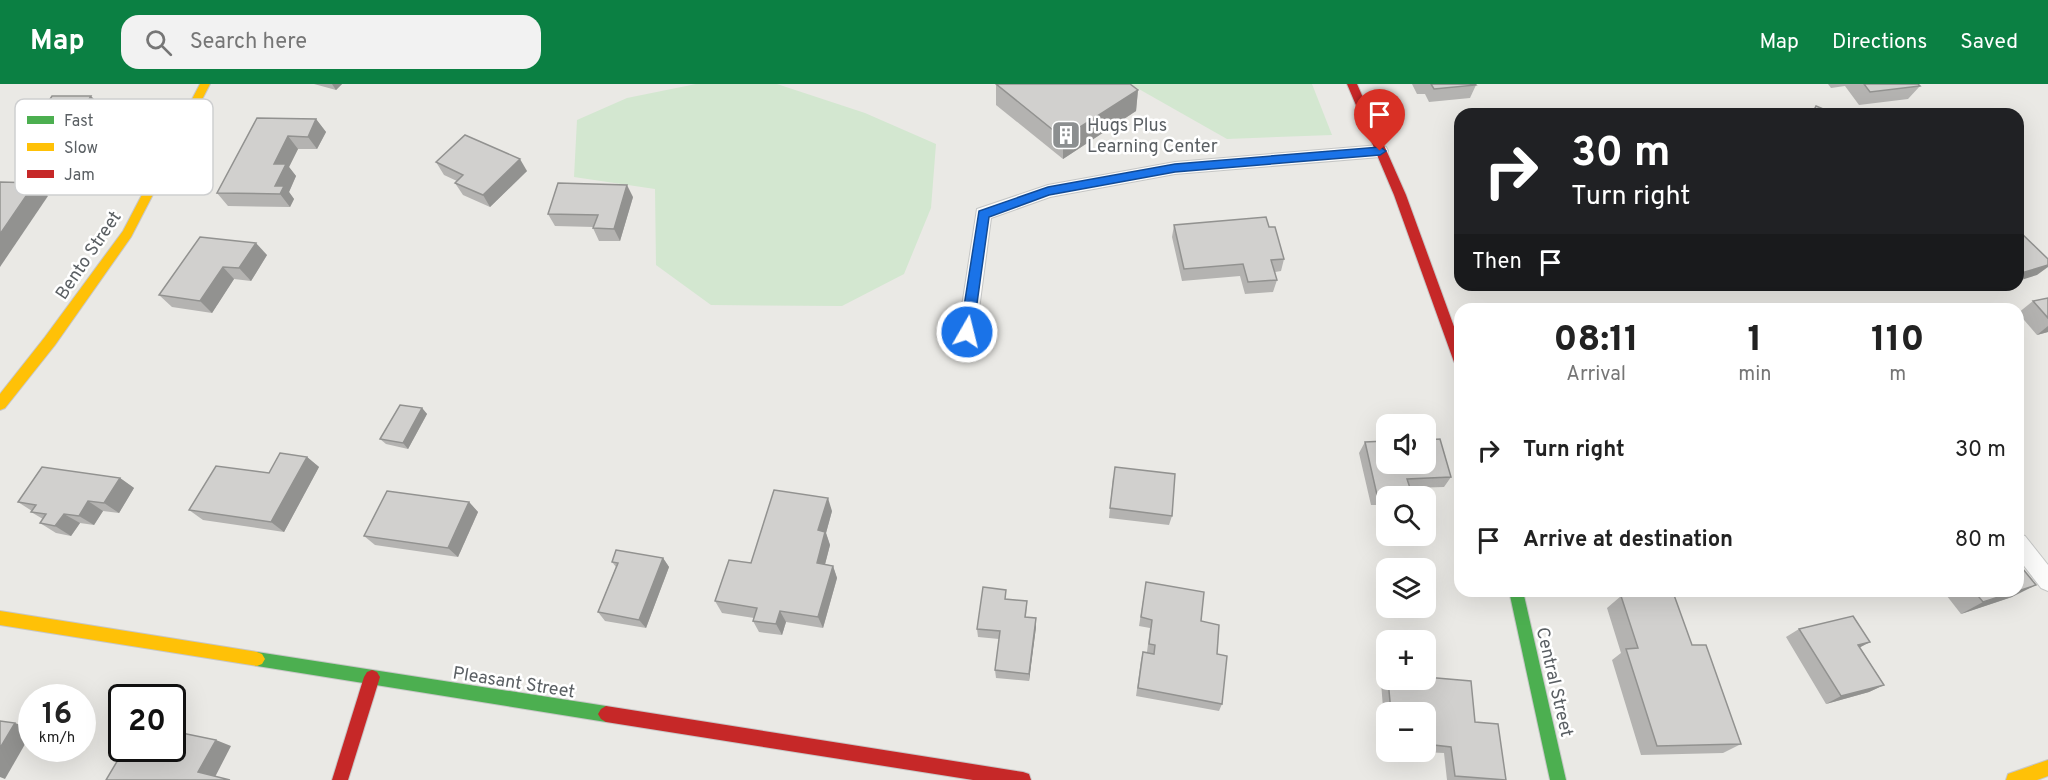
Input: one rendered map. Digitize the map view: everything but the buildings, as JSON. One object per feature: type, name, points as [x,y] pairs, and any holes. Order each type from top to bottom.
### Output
[{"type":"main road","name":"Bento Street","points":[[197,99],[205,84]]},
{"type":"main road","points":[[1352,84],[1400,195],[1454,345]]},
{"type":"main road","name":"Bento Street","points":[[0,404],[50,341],[126,234],[147,195]]},
{"type":"main road","name":"Central Street","points":[[1517,597],[1558,780]]},
{"type":"main road","name":"Pleasant Street","points":[[0,618],[1008,779]]},
{"type":"main road","points":[[340,780],[372,678]]},
{"type":"main road","points":[[2014,780],[2048,768]]},
{"type":"lane","points":[[967,332],[983,214],[1048,191],[1175,168],[1380,151]]},
{"type":"lane","points":[[2024,551],[2048,581]]},
{"type":"green space","points":[[696,84],[777,84],[865,113],[936,144],[931,208],[904,274],[842,306],[711,305],[656,265],[655,189],[574,177],[577,120],[627,98]]},
{"type":"green space","points":[[1130,84],[1312,84],[1332,135],[1227,139]]},
{"type":"traffic: fast","points":[[1517,597],[1558,780]]},
{"type":"traffic: fast","points":[[257,659],[606,714]]},
{"type":"traffic: slow","points":[[197,99],[205,84]]},
{"type":"traffic: slow","points":[[0,404],[50,341],[127,234],[147,195]]},
{"type":"traffic: slow","points":[[0,618],[257,659]]},
{"type":"traffic: slow","points":[[2014,780],[2048,768]]},
{"type":"traffic: jam","points":[[1352,84],[1400,195],[1454,345]]},
{"type":"traffic: jam","points":[[340,780],[372,677]]},
{"type":"traffic: jam","points":[[606,714],[1023,780]]},
{"type":"place","name":"Hugs Plus Learning Center","points":[[1066,135]]},
{"type":"route","points":[[967,332],[983,214],[1048,191],[1175,168],[1380,151]]}]
